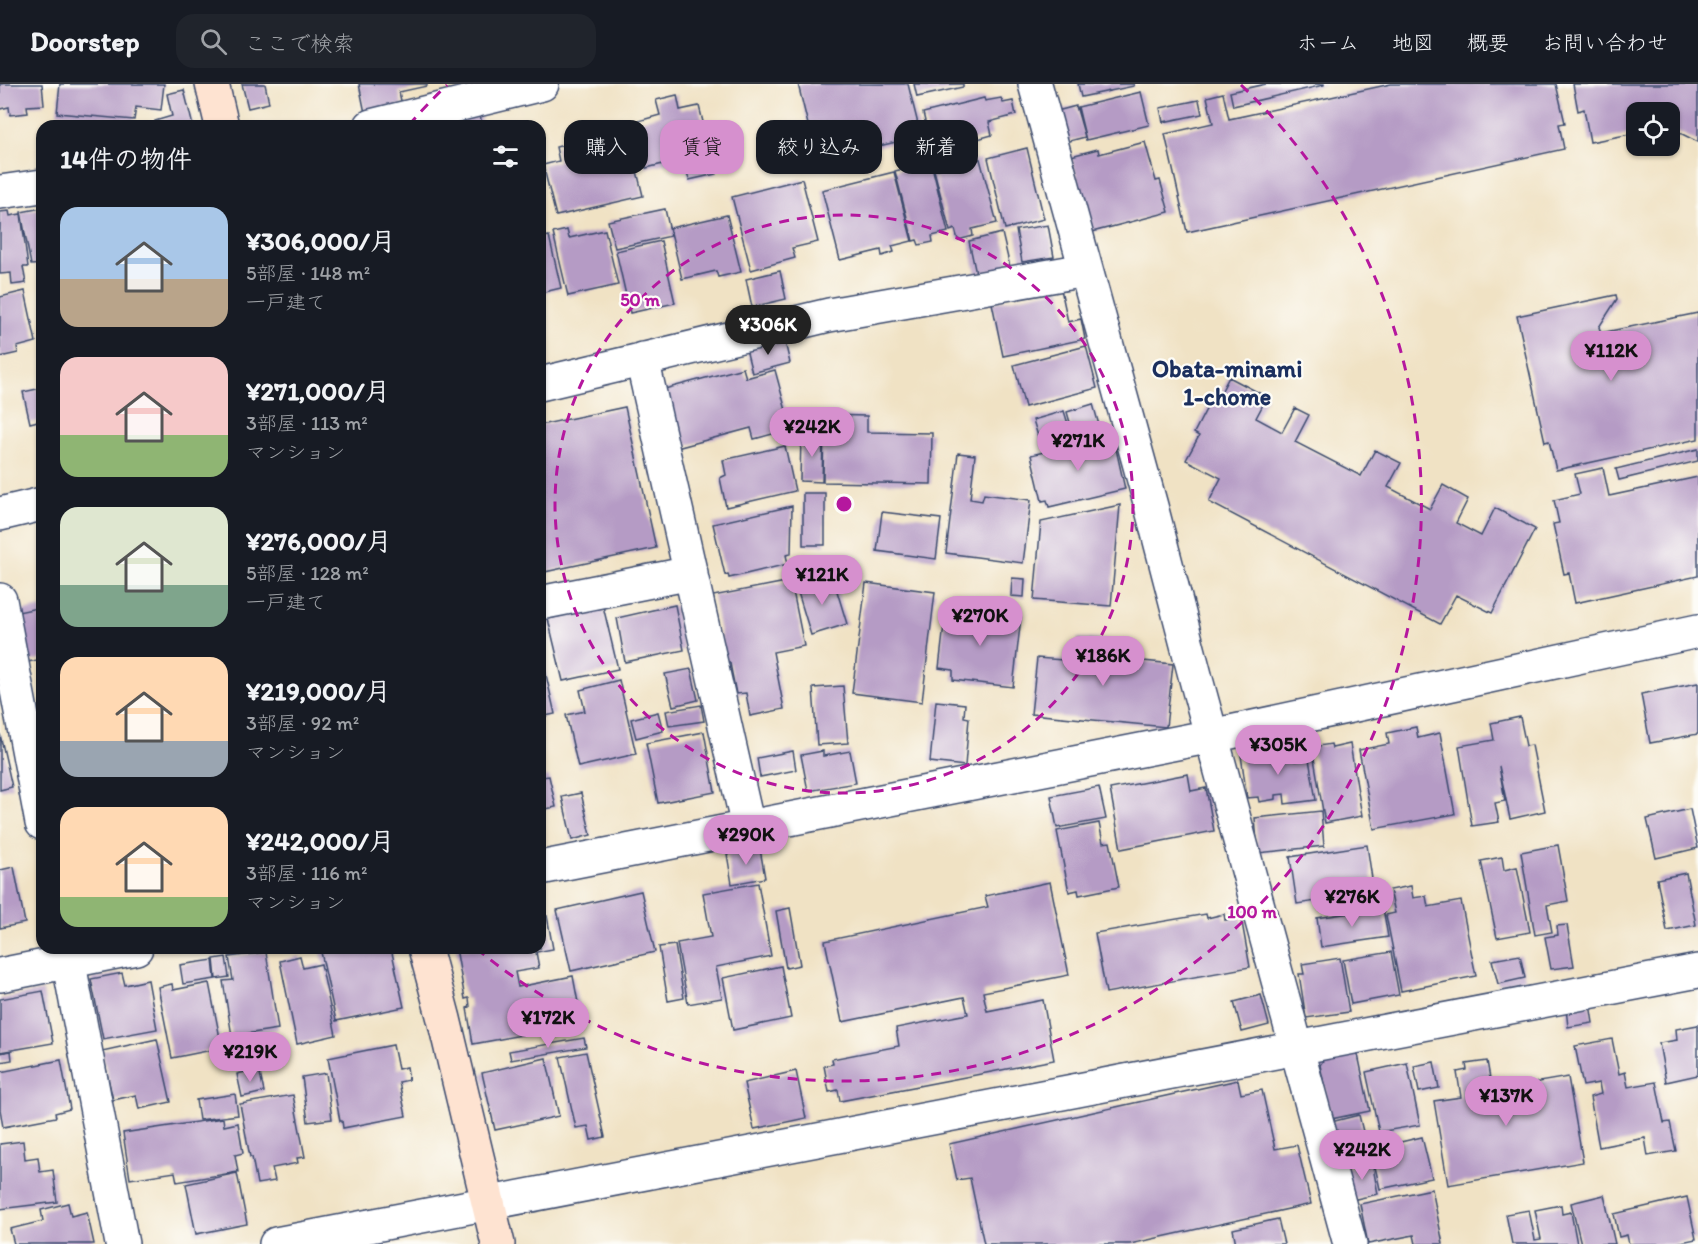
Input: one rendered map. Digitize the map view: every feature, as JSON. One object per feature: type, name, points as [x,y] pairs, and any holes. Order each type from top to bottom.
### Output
[{"type":"street","points":[[212,84],[221,120]]},
{"type":"street","points":[[395,120],[542,84]]},
{"type":"street","points":[[1035,84],[1350,1244]]},
{"type":"street","points":[[0,192],[36,187]]},
{"type":"street","points":[[546,383],[829,315],[1085,270]]},
{"type":"street","points":[[642,359],[748,826]]},
{"type":"street","points":[[0,514],[36,505]]},
{"type":"street","points":[[546,602],[691,573]]},
{"type":"street","points":[[0,600],[31,703],[36,758]]},
{"type":"street","points":[[546,867],[1212,736],[1698,631]]},
{"type":"street","points":[[427,954],[498,1244]]},
{"type":"street","points":[[0,975],[67,955],[122,1244]]},
{"type":"street","points":[[276,1244],[1698,971]]},
{"type":"building","points":[[0,84],[42,84],[44,105],[27,106],[28,113],[10,115],[9,107],[0,109]]},
{"type":"building","points":[[60,84],[164,84],[161,110],[136,107],[134,120],[57,113]]},
{"type":"building","points":[[242,84],[265,84],[269,103],[248,108]]},
{"type":"building","points":[[359,84],[427,84],[427,86],[399,92],[402,105],[365,113]]},
{"type":"building","points":[[798,84],[908,84],[917,120],[894,120],[894,142],[882,145],[882,120],[807,120]]},
{"type":"building","points":[[914,84],[963,84],[963,87],[917,97]]},
{"type":"building","points":[[1078,84],[1134,84],[1134,86],[1081,97]]},
{"type":"building","points":[[1266,84],[1324,85],[1233,106],[1230,92]]},
{"type":"building","points":[[1391,84],[1556,84],[1565,123],[1559,124],[1564,149],[1187,232],[1165,134],[1213,123],[1207,97],[1223,93],[1229,119]]},
{"type":"building","points":[[1573,84],[1698,84],[1698,142],[1680,133],[1680,102],[1626,102],[1626,135],[1590,142],[1584,109],[1578,111]]},
{"type":"building","points":[[184,90],[192,120],[158,120],[172,116],[167,94]]},
{"type":"building","points":[[1141,92],[1149,125],[1086,140],[1078,107]]},
{"type":"building","points":[[677,95],[680,110],[699,106],[702,120],[660,120],[660,165],[648,168],[648,120],[642,120],[660,115],[656,100]]},
{"type":"building","points":[[984,98],[985,101],[1001,98],[1003,103],[1013,101],[1016,115],[989,122],[992,135],[978,139],[978,120],[925,120],[923,113]]},
{"type":"building","points":[[1199,100],[1202,114],[1163,122],[1160,108]]},
{"type":"building","points":[[1076,106],[1085,137],[1062,143],[1053,112]]},
{"type":"building","points":[[480,116],[481,120],[464,120]]},
{"type":"building","points":[[1145,142],[1156,181],[1160,180],[1169,212],[1092,232],[1071,156],[1098,149],[1099,154]]},
{"type":"building","points":[[564,145],[564,174],[638,174],[643,196],[556,216],[546,177],[546,164],[559,161],[556,147]]},
{"type":"building","points":[[1027,148],[1044,219],[1005,229],[988,158]]},
{"type":"building","points":[[978,159],[980,159],[997,223],[972,229],[973,236],[958,240],[955,229],[950,231],[935,174],[978,174]]},
{"type":"building","points":[[894,172],[912,241],[892,246],[894,252],[882,256],[881,250],[840,260],[822,190]]},
{"type":"building","points":[[688,174],[716,174],[689,180]]},
{"type":"building","points":[[896,174],[934,174],[948,232],[932,236],[933,242],[919,245],[917,240],[913,241]]},
{"type":"building","points":[[802,179],[818,242],[792,248],[795,258],[751,270],[732,197]]},
{"type":"building","points":[[36,209],[36,265],[31,265],[21,212]]},
{"type":"building","points":[[665,209],[671,236],[615,248],[608,221]]},
{"type":"building","points":[[9,211],[10,216],[21,214],[28,267],[23,267],[26,283],[12,285],[11,273],[0,274],[0,212]]},
{"type":"building","points":[[727,215],[741,272],[718,277],[716,271],[682,279],[670,228]]},
{"type":"building","points":[[1048,225],[1054,257],[1022,262],[1016,230]]},
{"type":"building","points":[[567,230],[569,238],[605,230],[618,285],[568,296],[553,233]]},
{"type":"building","points":[[1002,233],[1010,267],[976,274],[969,241]]},
{"type":"building","points":[[549,236],[561,288],[546,292],[546,237]]},
{"type":"building","points":[[661,241],[675,303],[630,313],[616,251]]},
{"type":"building","points":[[780,271],[786,299],[752,307],[746,279]]},
{"type":"building","points":[[1061,289],[1068,322],[1081,319],[1085,339],[1003,356],[992,303]]},
{"type":"building","points":[[25,291],[36,342],[17,347],[18,353],[0,357],[0,297]]},
{"type":"building","points":[[1616,295],[1617,299],[1599,327],[1601,333],[1698,313],[1698,439],[1556,470],[1549,441],[1545,442],[1517,316]]},
{"type":"building","points":[[784,338],[790,363],[752,373],[746,349]]},
{"type":"building","points":[[1086,346],[1097,388],[1025,407],[1014,365]]},
{"type":"building","points":[[743,368],[746,378],[775,370],[791,429],[754,439],[751,428],[673,449],[657,391]]},
{"type":"building","points":[[1229,377],[1267,397],[1256,418],[1282,432],[1295,408],[1309,415],[1295,442],[1361,476],[1375,450],[1401,463],[1388,487],[1430,509],[1443,485],[1468,499],[1456,523],[1481,536],[1495,508],[1535,529],[1492,613],[1456,595],[1440,624],[1209,502],[1221,478],[1186,460],[1199,436],[1194,433],[1215,392],[1220,394]]},
{"type":"building","points":[[36,389],[36,422],[30,423],[23,392]]},
{"type":"building","points":[[1093,404],[1101,432],[1075,440],[1067,412]]},
{"type":"building","points":[[625,407],[656,548],[546,572],[546,424]]},
{"type":"building","points":[[1064,411],[1073,440],[1042,449],[1033,420]]},
{"type":"building","points":[[824,415],[867,416],[867,432],[932,433],[931,484],[823,482]]},
{"type":"building","points":[[801,435],[823,436],[822,482],[800,481]]},
{"type":"building","points":[[1113,436],[1125,489],[1049,507],[1047,500],[1042,501],[1031,455]]},
{"type":"building","points":[[785,446],[795,491],[726,507],[720,478],[726,475],[723,460]]},
{"type":"building","points":[[1698,449],[1698,461],[1619,480],[1616,469]]},
{"type":"building","points":[[958,453],[975,455],[970,499],[982,501],[984,494],[1031,500],[1023,563],[946,553]]},
{"type":"building","points":[[1603,468],[1609,496],[1698,477],[1698,576],[1575,603],[1569,573],[1564,574],[1553,524],[1559,523],[1554,500],[1580,494],[1575,474]]},
{"type":"building","points":[[803,493],[825,493],[825,545],[803,545]]},
{"type":"building","points":[[1120,505],[1111,606],[1034,600],[1041,522]]},
{"type":"building","points":[[792,506],[791,554],[786,555],[788,564],[729,578],[728,574],[725,575],[713,524]]},
{"type":"building","points":[[882,512],[941,519],[936,559],[877,551]]},
{"type":"building","points":[[833,578],[847,624],[811,635],[797,589]]},
{"type":"building","points":[[1012,578],[1025,579],[1024,597],[1011,596]]},
{"type":"building","points":[[791,581],[804,646],[773,652],[784,709],[750,716],[746,693],[736,694],[730,663],[726,663],[713,596]]},
{"type":"building","points":[[866,583],[935,592],[922,702],[852,693]]},
{"type":"building","points":[[675,605],[684,650],[625,662],[617,618]]},
{"type":"building","points":[[603,606],[618,669],[563,681],[548,619]]},
{"type":"building","points":[[36,608],[36,660],[28,662],[18,612]]},
{"type":"building","points":[[946,608],[1021,617],[1013,687],[953,680],[953,670],[939,668]]},
{"type":"building","points":[[1078,638],[1114,641],[1113,658],[1173,664],[1166,727],[1031,714],[1037,658],[1076,661]]},
{"type":"building","points":[[691,669],[698,700],[673,706],[665,674]]},
{"type":"building","points":[[546,675],[555,714],[546,716]]},
{"type":"building","points":[[619,680],[636,754],[578,767],[566,715],[585,711],[580,690]]},
{"type":"building","points":[[1698,683],[1698,734],[1650,743],[1641,694]]},
{"type":"building","points":[[843,686],[848,743],[817,745],[813,688]]},
{"type":"building","points":[[936,701],[965,704],[964,717],[969,718],[965,766],[930,762]]},
{"type":"building","points":[[701,705],[704,721],[669,726],[666,711]]},
{"type":"building","points":[[658,712],[663,731],[636,738],[631,719]]},
{"type":"building","points":[[1520,717],[1526,746],[1532,745],[1545,811],[1510,819],[1499,766],[1505,801],[1495,803],[1499,822],[1472,826],[1459,746],[1494,740],[1491,723]]},
{"type":"building","points":[[1416,727],[1418,738],[1440,733],[1455,814],[1374,829],[1359,750],[1389,744],[1387,733]]},
{"type":"building","points":[[704,732],[715,792],[658,803],[646,743]]},
{"type":"building","points":[[0,734],[12,787],[0,790]]},
{"type":"building","points":[[1291,742],[1295,761],[1309,759],[1316,800],[1285,804],[1284,794],[1276,795],[1276,799],[1259,802],[1258,797],[1247,798],[1241,755],[1280,748],[1279,743]]},
{"type":"building","points":[[1331,744],[1332,748],[1350,744],[1362,816],[1325,823],[1312,747]]},
{"type":"building","points":[[793,751],[796,770],[760,777],[757,758]]},
{"type":"building","points":[[823,751],[823,756],[850,751],[856,783],[808,791],[801,755]]},
{"type":"building","points":[[1188,774],[1191,791],[1206,788],[1214,831],[1121,849],[1110,789]]},
{"type":"building","points":[[546,776],[549,776],[556,807],[546,809]]},
{"type":"building","points":[[1099,787],[1106,819],[1057,828],[1051,796]]},
{"type":"building","points":[[581,793],[591,835],[572,840],[562,797]]},
{"type":"building","points":[[1690,809],[1698,848],[1656,858],[1647,819]]},
{"type":"building","points":[[1321,811],[1324,846],[1258,853],[1255,818]]},
{"type":"building","points":[[1099,823],[1103,843],[1110,842],[1119,887],[1079,895],[1078,890],[1069,892],[1057,831]]},
{"type":"building","points":[[1367,845],[1374,892],[1370,893],[1371,900],[1330,906],[1329,899],[1297,904],[1290,857]]},
{"type":"building","points":[[1558,845],[1568,901],[1547,905],[1552,932],[1535,935],[1521,852]]},
{"type":"building","points":[[760,849],[765,878],[732,884],[727,854]]},
{"type":"building","points":[[1502,857],[1504,870],[1517,867],[1530,932],[1497,938],[1481,861]]},
{"type":"building","points":[[14,867],[25,923],[0,928],[0,870]]},
{"type":"building","points":[[1686,873],[1696,925],[1667,931],[1657,879]]},
{"type":"building","points":[[1050,882],[1069,975],[983,992],[987,1011],[1043,1000],[1054,1060],[840,1101],[838,1090],[829,1092],[824,1066],[833,1064],[832,1059],[899,1046],[896,1028],[968,1014],[964,997],[842,1022],[825,941],[988,907],[985,896]]},
{"type":"building","points":[[758,883],[771,956],[716,967],[722,998],[688,1004],[677,943],[711,937],[703,893]]},
{"type":"building","points":[[1411,886],[1413,898],[1426,896],[1428,907],[1461,901],[1476,976],[1401,991],[1386,915],[1395,913],[1390,890]]},
{"type":"building","points":[[641,891],[655,952],[571,971],[557,910]]},
{"type":"building","points":[[790,908],[800,965],[786,968],[776,911]]},
{"type":"building","points":[[1383,908],[1388,937],[1321,947],[1317,918]]},
{"type":"building","points":[[1206,914],[1207,918],[1224,914],[1225,920],[1241,917],[1250,967],[1106,993],[1095,933]]},
{"type":"building","points":[[546,916],[553,949],[546,950]]},
{"type":"building","points":[[1567,925],[1574,966],[1551,969],[1545,937],[1558,935],[1557,926]]},
{"type":"building","points":[[675,945],[684,998],[668,1001],[659,947]]},
{"type":"building","points":[[1391,952],[1399,995],[1351,1004],[1343,960]]},
{"type":"building","points":[[266,954],[278,1029],[232,1036],[223,981],[233,980],[229,957]]},
{"type":"building","points":[[321,954],[392,954],[404,1007],[336,1021]]},
{"type":"building","points":[[457,954],[536,954],[539,968],[515,972],[518,987],[573,976],[582,1024],[473,1044],[467,1008],[470,1007],[469,998],[465,999]]},
{"type":"building","points":[[1520,955],[1525,978],[1498,984],[1492,960]]},
{"type":"building","points":[[300,956],[303,968],[321,964],[336,1035],[297,1044],[280,961]]},
{"type":"building","points":[[226,957],[229,977],[216,979],[214,959]]},
{"type":"building","points":[[1340,958],[1349,1012],[1306,1018],[1299,974],[1304,974],[1302,964]]},
{"type":"building","points":[[213,960],[215,979],[183,984],[180,965]]},
{"type":"building","points":[[781,966],[791,1018],[733,1030],[723,978]]},
{"type":"building","points":[[122,973],[125,985],[148,980],[157,1029],[103,1039],[91,979]]},
{"type":"building","points":[[209,983],[222,1048],[172,1058],[158,987],[172,984],[173,990]]},
{"type":"building","points":[[43,991],[53,1043],[0,1052],[0,999]]},
{"type":"building","points":[[1261,995],[1269,1025],[1242,1032],[1234,1002]]},
{"type":"building","points":[[1590,1004],[1593,1023],[1568,1027],[1566,1008]]},
{"type":"building","points":[[1698,1025],[1698,1075],[1666,1082],[1659,1043],[1677,1040],[1676,1029]]},
{"type":"building","points":[[584,1038],[586,1047],[511,1060],[509,1051]]},
{"type":"building","points":[[157,1039],[171,1102],[139,1109],[136,1095],[113,1100],[102,1051]]},
{"type":"building","points":[[1612,1039],[1619,1074],[1625,1072],[1628,1087],[1656,1082],[1664,1123],[1670,1122],[1676,1151],[1648,1156],[1645,1138],[1599,1147],[1590,1097],[1601,1094],[1599,1083],[1583,1086],[1575,1046]]},
{"type":"building","points":[[393,1045],[398,1069],[407,1067],[409,1080],[399,1082],[406,1116],[343,1128],[328,1058]]},
{"type":"building","points":[[1357,1050],[1370,1111],[1331,1119],[1320,1065],[1326,1056]]},
{"type":"building","points":[[11,1051],[12,1060],[0,1062],[0,1053]]},
{"type":"building","points":[[586,1052],[605,1137],[591,1140],[588,1126],[576,1128],[560,1057]]},
{"type":"building","points":[[546,1058],[559,1116],[495,1130],[482,1073]]},
{"type":"building","points":[[61,1060],[70,1109],[55,1113],[56,1117],[3,1127],[0,1109],[0,1072]]},
{"type":"building","points":[[1487,1061],[1492,1090],[1568,1077],[1583,1162],[1448,1185],[1434,1101],[1461,1097],[1457,1072],[1467,1070],[1466,1064]]},
{"type":"building","points":[[1434,1062],[1439,1088],[1419,1092],[1414,1066]]},
{"type":"building","points":[[1407,1063],[1420,1125],[1379,1132],[1366,1072]]},
{"type":"building","points":[[259,1069],[264,1092],[242,1097],[237,1074]]},
{"type":"building","points":[[796,1071],[806,1118],[754,1129],[744,1083]]},
{"type":"building","points":[[326,1073],[332,1119],[308,1122],[302,1077]]},
{"type":"building","points":[[1238,1080],[1241,1094],[1262,1090],[1275,1149],[1297,1145],[1311,1204],[1130,1244],[984,1244],[970,1178],[957,1180],[949,1144]]},
{"type":"building","points":[[235,1094],[238,1115],[199,1120],[196,1100]]},
{"type":"building","points":[[293,1095],[305,1157],[297,1158],[298,1163],[272,1168],[275,1181],[257,1184],[240,1104]]},
{"type":"building","points":[[1359,1115],[1366,1144],[1338,1151],[1331,1122]]},
{"type":"building","points":[[223,1118],[224,1126],[238,1123],[243,1153],[235,1155],[238,1172],[177,1182],[175,1172],[130,1179],[123,1133]]},
{"type":"building","points":[[1422,1137],[1432,1178],[1380,1189],[1371,1149]]},
{"type":"building","points":[[23,1141],[25,1159],[38,1157],[40,1172],[53,1170],[57,1202],[0,1209],[0,1144]]},
{"type":"building","points":[[1372,1162],[1378,1194],[1352,1200],[1345,1168]]},
{"type":"building","points":[[237,1173],[247,1224],[196,1234],[186,1184]]},
{"type":"building","points":[[1432,1189],[1443,1244],[1416,1244],[1414,1235],[1368,1244],[1360,1204]]},
{"type":"building","points":[[1604,1195],[1615,1244],[1581,1244],[1571,1203]]},
{"type":"building","points":[[1687,1197],[1696,1239],[1672,1244],[1629,1244],[1627,1235],[1619,1237],[1614,1214]]},
{"type":"building","points":[[68,1203],[71,1216],[87,1212],[94,1244],[14,1244],[10,1229],[43,1221],[41,1210]]},
{"type":"building","points":[[1561,1205],[1562,1214],[1571,1212],[1577,1244],[1512,1244],[1506,1214],[1529,1210],[1535,1240],[1541,1239],[1535,1210]]},
{"type":"building","points":[[1278,1219],[1284,1244],[1236,1244],[1233,1229]]},
{"type":"district","name":"Obata-minami 1-chome","points":[[1227,382]]}]
